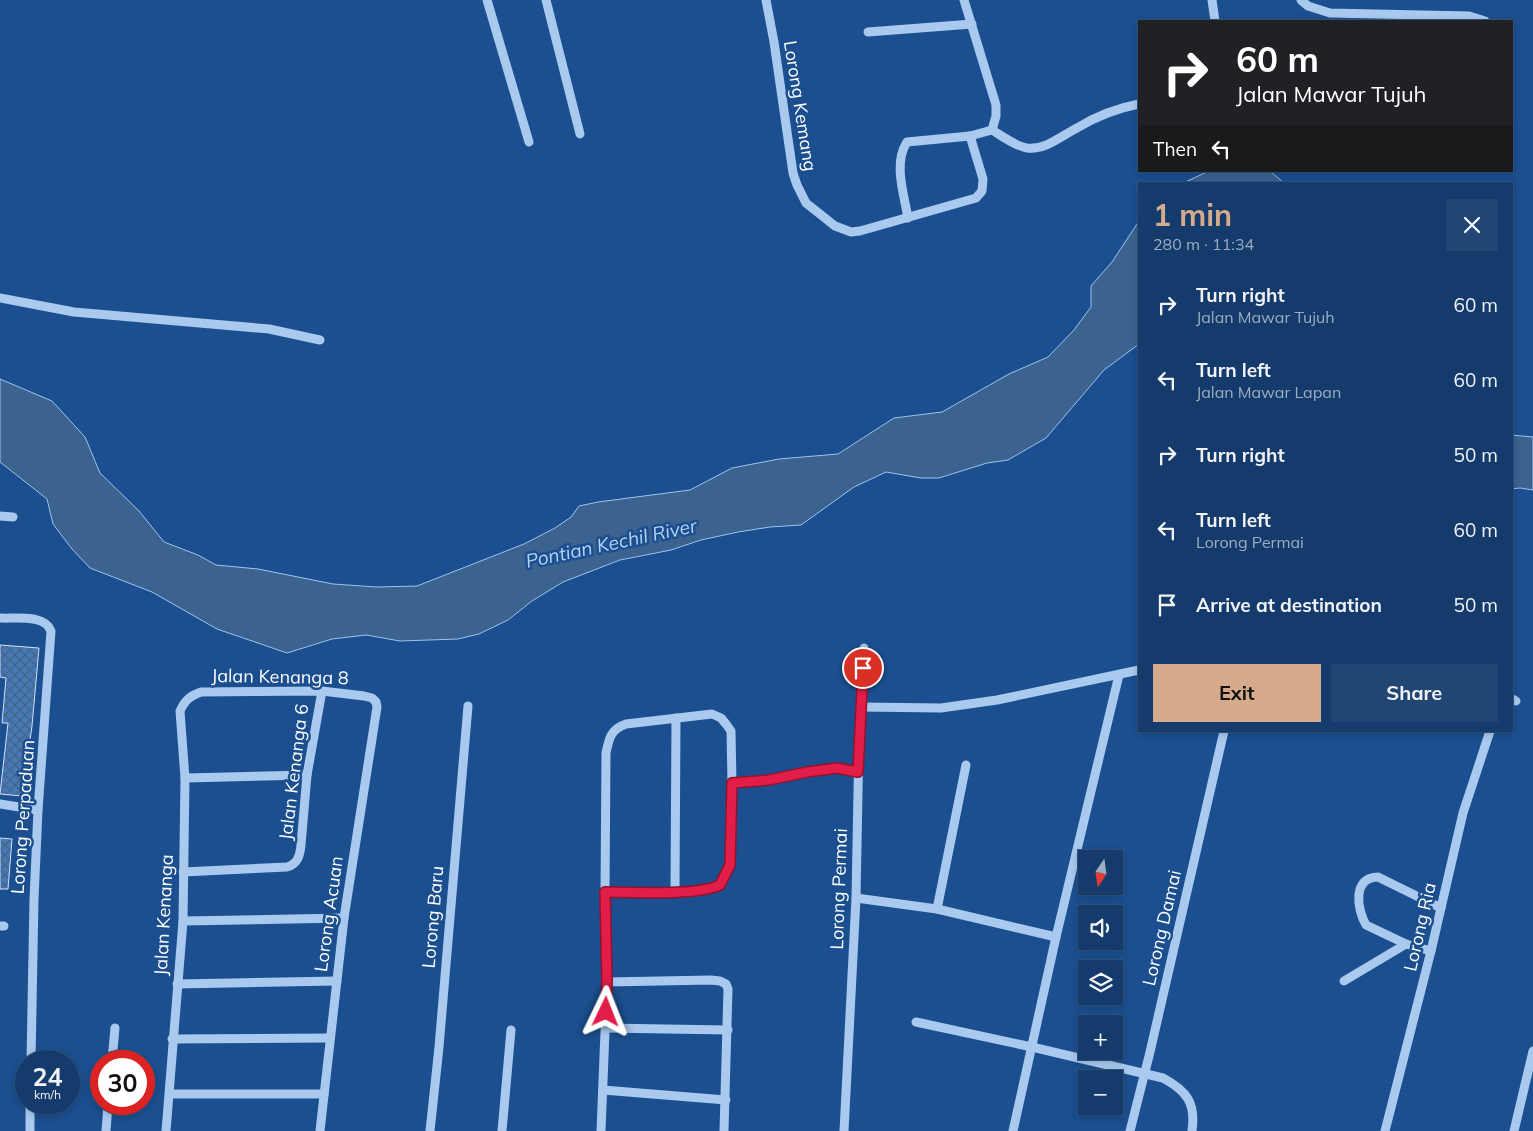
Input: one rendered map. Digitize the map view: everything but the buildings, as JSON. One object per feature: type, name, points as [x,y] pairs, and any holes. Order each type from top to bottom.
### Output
[{"type":"street","points":[[487,0],[529,142]]},
{"type":"street","points":[[546,0],[580,134]]},
{"type":"street","name":"Lorong Kemang","points":[[766,0],[793,174],[802,196],[816,211],[835,226],[851,232],[860,231],[976,198],[984,186],[970,136]]},
{"type":"street","points":[[964,0],[996,105],[996,116],[992,130]]},
{"type":"street","points":[[1212,0],[1215,20]]},
{"type":"street","points":[[1301,0],[1308,6],[1330,14],[1469,16],[1483,20]]},
{"type":"street","points":[[868,32],[972,24]]},
{"type":"street","points":[[908,218],[900,174],[902,151],[907,142],[970,136],[992,130],[1028,148],[1053,142],[1076,128],[1108,114],[1138,104]]},
{"type":"street","points":[[0,298],[74,312],[269,329],[320,340]]},
{"type":"street","points":[[0,516],[13,517]]},
{"type":"street","name":"Lorong Perpaduan","points":[[0,618],[43,621],[49,625],[52,631],[38,810],[31,1050]]},
{"type":"street","name":"Lorong Permai","points":[[844,1131],[856,898],[858,772],[864,648]]},
{"type":"street","points":[[861,707],[942,708],[997,700],[1138,670]]},
{"type":"street","points":[[1013,1131],[1056,937],[1119,675]]},
{"type":"street","name":"Jalan Kenanga 8","points":[[184,702],[191,695],[201,692],[322,691],[364,696],[372,698],[376,702]]},
{"type":"street","name":"Jalan Kenanga 6","points":[[183,872],[292,866],[299,856],[301,845],[307,775],[322,691]]},
{"type":"street","name":"Jalan Kenanga","points":[[166,1131],[182,921],[185,778],[180,711],[184,702]]},
{"type":"street","name":"Lorong Acuan","points":[[320,1131],[344,918],[376,716],[376,702]]},
{"type":"street","name":"Lorong Baru","points":[[430,1131],[468,706]]},
{"type":"street","points":[[601,1131],[607,982],[605,892],[606,753],[612,732],[617,727],[626,724],[712,714],[721,718],[731,731],[732,783],[730,865],[720,885],[712,888],[675,891],[605,892]]},
{"type":"street","points":[[675,891],[676,718]]},
{"type":"street","name":"Lorong Damai","points":[[1130,1131],[1224,732]]},
{"type":"street","name":"Lorong Ria","points":[[1385,1131],[1431,951],[1463,813],[1490,732]]},
{"type":"street","points":[[937,909],[966,765]]},
{"type":"street","points":[[732,783],[769,780],[837,768],[858,772]]},
{"type":"street","points":[[185,778],[307,775]]},
{"type":"street","points":[[0,804],[38,810]]},
{"type":"street","points":[[1431,951],[1406,944],[1366,925],[1358,902],[1359,891],[1365,882],[1372,877],[1378,877],[1441,908]]},
{"type":"street","points":[[856,898],[937,909],[1056,937]]},
{"type":"street","points":[[182,921],[344,918]]},
{"type":"street","points":[[1344,981],[1406,944]]},
{"type":"street","points":[[607,982],[711,980],[726,984],[728,988],[728,1030],[724,1131]]},
{"type":"street","points":[[177,984],[337,981]]},
{"type":"street","points":[[916,1022],[1163,1078],[1183,1091],[1190,1100],[1193,1112],[1192,1127]]},
{"type":"street","points":[[113,1050],[115,1028]]},
{"type":"street","points":[[606,1028],[728,1030]]},
{"type":"street","points":[[502,1131],[511,1030]]},
{"type":"street","points":[[172,1039],[330,1038]]},
{"type":"street","points":[[1514,1131],[1533,1051]]},
{"type":"street","points":[[603,1090],[726,1100]]},
{"type":"street","points":[[170,1094],[324,1094]]},
{"type":"street","points":[[30,1115],[30,1131]]},
{"type":"street","points":[[106,1131],[107,1115]]},
{"type":"water","points":[[1207,172],[1271,172],[1283,182],[1185,182]]},
{"type":"water","name":"Pontian Kechil River","points":[[1138,223],[1138,345],[1104,370],[1046,438],[1008,460],[987,463],[939,478],[921,478],[886,472],[854,487],[801,525],[738,532],[701,540],[671,550],[620,560],[563,582],[532,601],[508,620],[479,634],[458,639],[400,641],[366,635],[332,639],[287,653],[217,629],[152,592],[90,568],[72,549],[53,524],[47,499],[0,462],[0,379],[52,401],[85,437],[100,473],[139,511],[164,542],[198,555],[216,565],[258,569],[333,584],[377,587],[417,586],[524,544],[555,528],[571,517],[579,506],[690,490],[732,468],[779,459],[838,454],[894,418],[942,412],[1009,374],[1048,357],[1074,330],[1091,307],[1091,286],[1112,262]]},
{"type":"water","points":[[1513,435],[1533,437],[1533,490],[1513,489]]},
{"type":"route","points":[[606,1012],[605,892],[687,891],[712,888],[720,885],[730,865],[732,783],[769,780],[837,768],[858,772],[863,668]]}]
